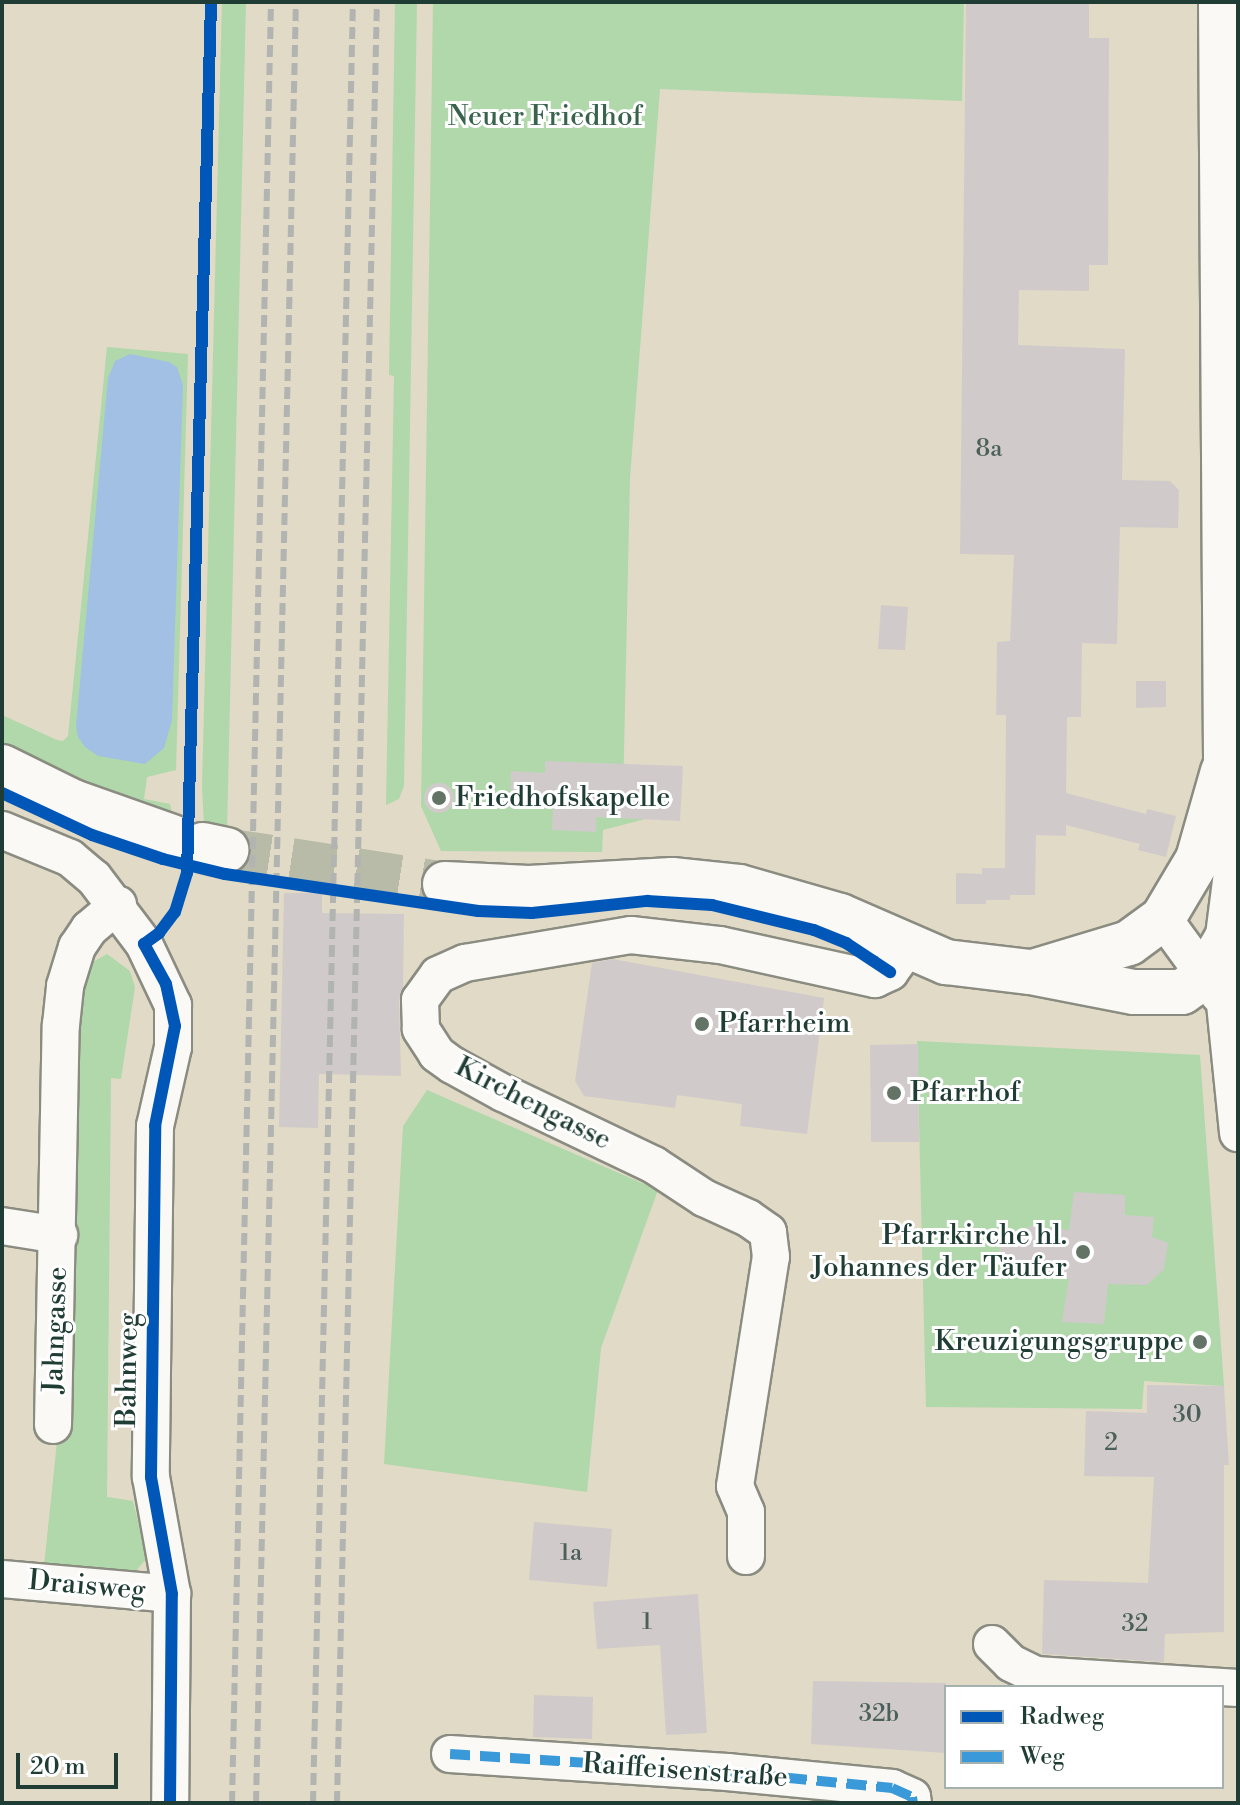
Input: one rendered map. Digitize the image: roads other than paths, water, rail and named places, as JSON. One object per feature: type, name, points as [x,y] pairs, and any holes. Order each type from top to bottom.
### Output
[{"type":"street","points":[[1221,2],[1226,761],[1238,825]]},
{"type":"street","points":[[1030,972],[1129,943],[1163,918],[1198,859],[1226,761]]},
{"type":"street","points":[[2,767],[73,802],[200,844]]},
{"type":"street","name":"Bahnweg","points":[[2,830],[70,858],[118,905],[166,984],[175,1026],[155,1126],[151,1461],[157,1518],[172,1594],[170,1803]]},
{"type":"street","points":[[1238,858],[1228,936],[1215,990],[1238,1133]]},
{"type":"street","points":[[445,884],[529,888],[637,880],[708,883],[805,903],[946,962],[1030,972],[1134,992],[1215,990]]},
{"type":"street","name":"Jahngasse","points":[[53,1425],[61,1025],[65,986],[77,947],[89,929],[118,905]]},
{"type":"street","points":[[1163,918],[1215,990]]},
{"type":"street","name":"Kirchengasse","points":[[746,1556],[746,1512],[735,1486],[771,1257],[768,1232],[748,1218],[704,1198],[654,1165],[503,1093],[452,1065],[437,1054],[421,1029],[420,1000],[438,975],[465,963],[631,935],[720,945],[875,979],[890,972],[908,947]]},
{"type":"street","points":[[2,1226],[59,1235]]},
{"type":"street","name":"Draisweg","points":[[2,1579],[172,1594]]},
{"type":"street","points":[[992,1644],[1011,1663],[1036,1675],[1191,1685]]},
{"type":"street","name":"Raiffeisenstraße","points":[[450,1754],[727,1772],[877,1787],[912,1797],[913,1803]]},
{"type":"water","points":[[130,354],[169,362],[177,367],[183,385],[172,720],[164,748],[145,764],[98,756],[85,747],[78,737],[76,726],[108,378],[115,361]]},
{"type":"tunnel","points":[[226,850],[445,884]]},
{"type":"railway","points":[[232,1803],[271,2]]},
{"type":"railway","points":[[256,1803],[296,2]]},
{"type":"railway","points":[[313,1803],[353,2]]},
{"type":"railway","points":[[337,1803],[377,2]]},
{"type":"place","name":"Friedhofskapelle","points":[[439,798]]},
{"type":"place","name":"Pfarrheim","points":[[702,1024]]},
{"type":"place","name":"Pfarrhof","points":[[894,1093]]},
{"type":"place","name":"Pfarrkirche hl. Johannes der Täufer","points":[[1083,1252]]},
{"type":"place","name":"Kreuzigungsgruppe","points":[[1200,1342]]},
{"type":"park label","name":"Neuer Friedhof","points":[[545,117]]}]
